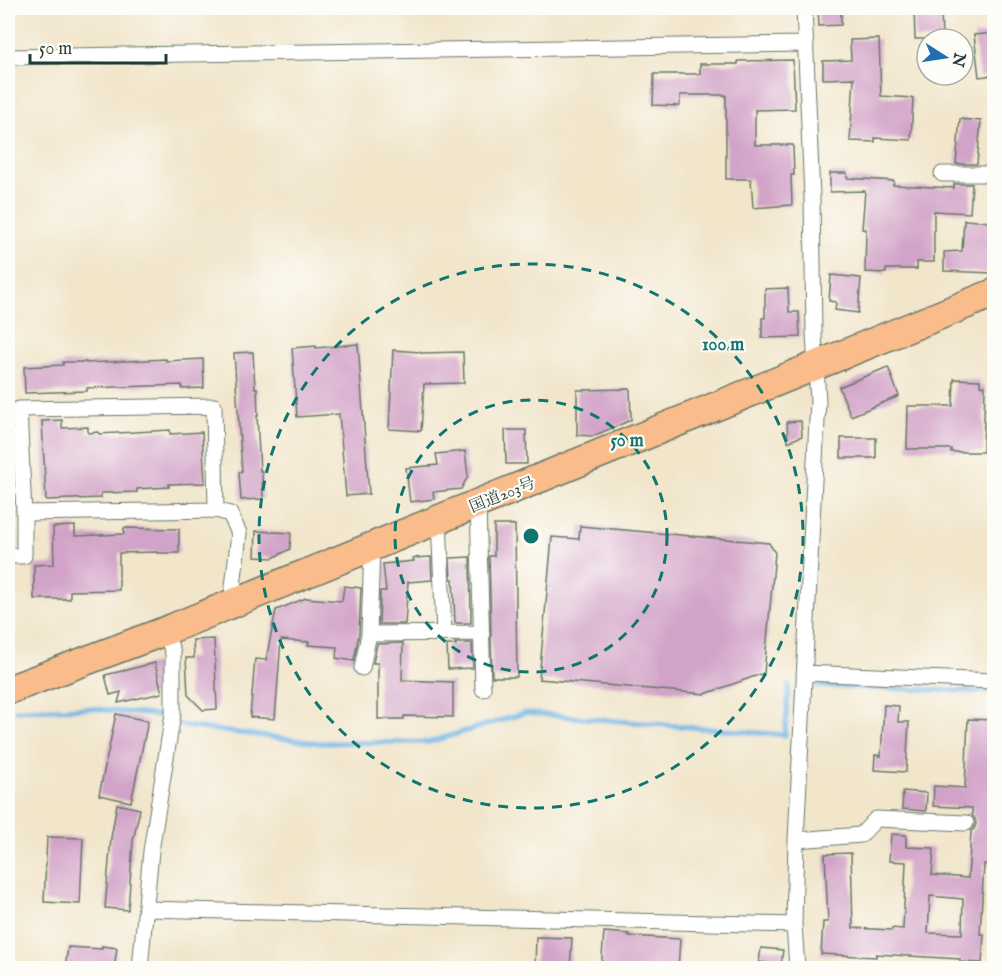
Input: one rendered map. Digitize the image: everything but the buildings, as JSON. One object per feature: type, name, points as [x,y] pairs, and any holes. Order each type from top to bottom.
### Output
[{"type":"highway","name":"国道203号","points":[[8,690],[165,632],[994,293]]},
{"type":"street","points":[[797,969],[794,926],[796,840],[818,401],[804,8]]},
{"type":"street","points":[[8,57],[806,44]]},
{"type":"street","points":[[942,174],[991,174],[994,177]]},
{"type":"street","points":[[8,556],[24,556],[19,409],[214,406],[216,510]]},
{"type":"street","points":[[478,504],[483,689]]},
{"type":"street","points":[[24,513],[216,510],[230,514],[239,532],[231,605]]},
{"type":"street","points":[[438,520],[444,633]]},
{"type":"street","points":[[362,668],[369,634],[372,547]]},
{"type":"street","points":[[140,969],[151,851],[172,721],[173,652],[165,632]]},
{"type":"street","points":[[369,634],[482,633]]},
{"type":"street","points":[[804,673],[994,681]]},
{"type":"street","points":[[796,840],[861,835],[876,819],[966,823]]},
{"type":"street","points":[[146,909],[794,926]]},
{"type":"waterway","points":[[16,710],[89,708],[162,716],[184,726],[319,743],[430,742],[525,713],[785,735],[789,685]]},
{"type":"waterway","points":[[819,686],[994,692]]}]
